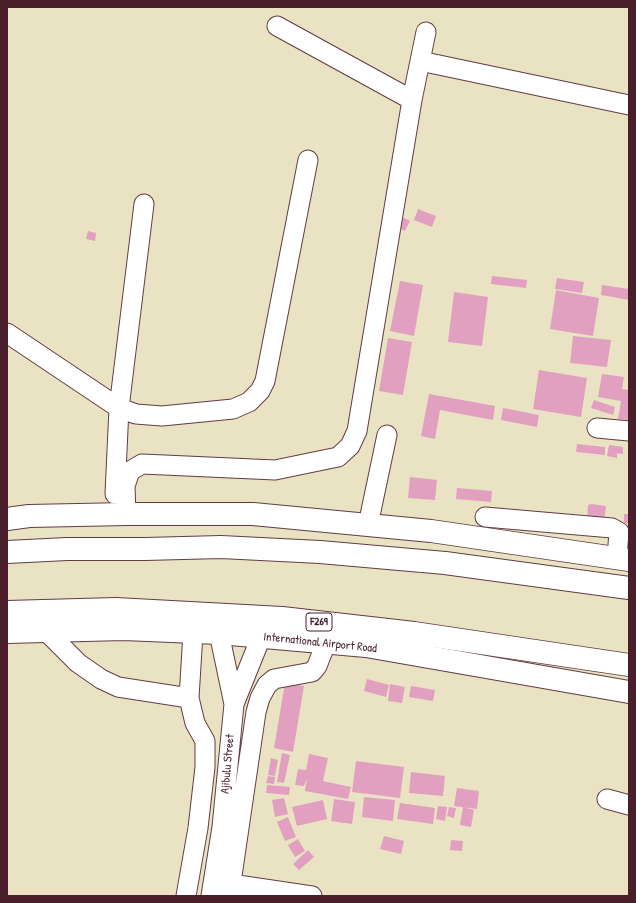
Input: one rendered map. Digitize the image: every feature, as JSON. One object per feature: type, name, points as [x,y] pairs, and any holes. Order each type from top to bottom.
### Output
[{"type":"main road","points":[[7,519],[29,516],[253,514],[431,531],[623,559]]},
{"type":"main road","points":[[7,552],[67,549],[221,547],[320,552],[445,563],[629,588]]},
{"type":"main road","name":"International Airport Road","points":[[7,612],[116,609],[282,618],[414,633],[629,665]]},
{"type":"main road","name":"International Airport Road","points":[[7,632],[124,629],[219,633],[326,643],[374,648],[629,692]]},
{"type":"street","points":[[277,26],[412,100]]},
{"type":"street","points":[[120,515],[125,486],[130,470],[142,464],[276,470],[338,457],[350,446],[357,431],[412,100],[426,32]]},
{"type":"street","points":[[420,61],[629,105]]},
{"type":"street","points":[[7,334],[119,408],[136,414],[162,416],[233,409],[249,402],[260,391],[265,381],[308,160]]},
{"type":"street","points":[[120,515],[119,408],[144,204]]},
{"type":"street","points":[[597,428],[629,431]]},
{"type":"street","points":[[368,525],[387,434]]},
{"type":"street","points":[[485,516],[612,528],[619,532],[623,559]]},
{"type":"street","points":[[45,630],[78,663],[101,679],[118,687],[189,698]]},
{"type":"street","points":[[186,896],[198,828],[205,767],[205,741],[195,723],[189,698],[193,633]]},
{"type":"street","name":"Ajibulu Street","points":[[211,896],[222,827],[234,704],[219,633]]},
{"type":"street","points":[[234,704],[261,637]]},
{"type":"street","points":[[312,896],[230,890],[256,712],[260,698],[267,685],[274,679],[312,672],[317,666],[326,643]]},
{"type":"street","points":[[607,799],[629,805]]},
{"type":"building","points":[[418,209],[436,216],[432,227],[414,220]]},
{"type":"building","points":[[398,215],[410,221],[405,231],[393,225]]},
{"type":"building","points":[[88,231],[96,233],[95,241],[86,239]]},
{"type":"building","points":[[492,276],[527,280],[526,288],[491,284]]},
{"type":"building","points":[[557,278],[584,282],[582,293],[555,289]]},
{"type":"building","points":[[400,281],[423,285],[414,336],[390,331]]},
{"type":"building","points":[[602,285],[629,289],[629,300],[601,295]]},
{"type":"building","points":[[556,290],[599,298],[593,336],[550,329]]},
{"type":"building","points":[[454,292],[488,297],[482,346],[448,342]]},
{"type":"building","points":[[573,336],[611,340],[607,367],[570,363]]},
{"type":"building","points":[[388,338],[412,342],[403,395],[379,391]]},
{"type":"building","points":[[539,370],[587,378],[581,417],[533,409]]},
{"type":"building","points":[[602,374],[624,377],[622,389],[629,390],[629,420],[618,419],[621,401],[598,397]]},
{"type":"building","points":[[429,394],[495,406],[493,420],[440,410],[435,439],[421,436]]},
{"type":"building","points":[[594,400],[615,407],[613,415],[591,408]]},
{"type":"building","points":[[503,408],[539,415],[537,427],[501,420]]},
{"type":"building","points":[[577,444],[605,447],[605,455],[576,452]]},
{"type":"building","points":[[609,445],[623,447],[623,454],[617,453],[617,458],[607,456]]},
{"type":"building","points":[[410,477],[437,480],[435,500],[408,498]]},
{"type":"building","points":[[457,488],[492,491],[491,502],[456,499]]},
{"type":"building","points":[[588,505],[606,506],[604,522],[587,520]]},
{"type":"building","points":[[624,514],[629,514],[629,523],[624,523]]},
{"type":"building","points":[[367,679],[389,685],[386,697],[364,691]]},
{"type":"building","points":[[285,683],[304,686],[293,752],[274,748]]},
{"type":"building","points":[[390,684],[405,687],[402,703],[388,701]]},
{"type":"building","points":[[411,686],[435,690],[433,701],[409,697]]},
{"type":"building","points":[[282,753],[290,755],[284,783],[277,782]]},
{"type":"building","points":[[309,754],[328,758],[323,781],[351,787],[348,799],[305,791],[307,778],[304,786],[295,785],[298,769],[306,770]]},
{"type":"building","points":[[271,758],[278,760],[275,776],[268,775]]},
{"type":"building","points":[[356,761],[404,767],[400,798],[352,792]]},
{"type":"building","points":[[411,772],[445,776],[443,796],[409,793]]},
{"type":"building","points":[[268,776],[275,777],[274,784],[266,783]]},
{"type":"building","points":[[267,785],[290,787],[289,795],[266,793]]},
{"type":"building","points":[[457,788],[479,791],[477,809],[454,806]]},
{"type":"building","points":[[364,797],[395,800],[393,821],[362,817]]},
{"type":"building","points":[[284,798],[288,814],[275,817],[272,800]]},
{"type":"building","points":[[334,799],[355,802],[352,824],[331,821]]},
{"type":"building","points":[[323,800],[327,819],[297,826],[292,807]]},
{"type":"building","points":[[400,803],[435,808],[433,824],[397,819]]},
{"type":"building","points":[[438,806],[447,807],[445,821],[436,819]]},
{"type":"building","points":[[449,807],[456,808],[454,818],[447,816]]},
{"type":"building","points":[[463,807],[474,810],[471,827],[460,825]]},
{"type":"building","points":[[288,817],[296,837],[285,841],[277,822]]},
{"type":"building","points":[[384,836],[404,841],[401,854],[380,849]]},
{"type":"building","points":[[298,839],[305,851],[295,857],[288,845]]},
{"type":"building","points":[[451,840],[463,841],[462,851],[450,850]]},
{"type":"building","points":[[308,850],[314,857],[299,870],[293,864]]}]
